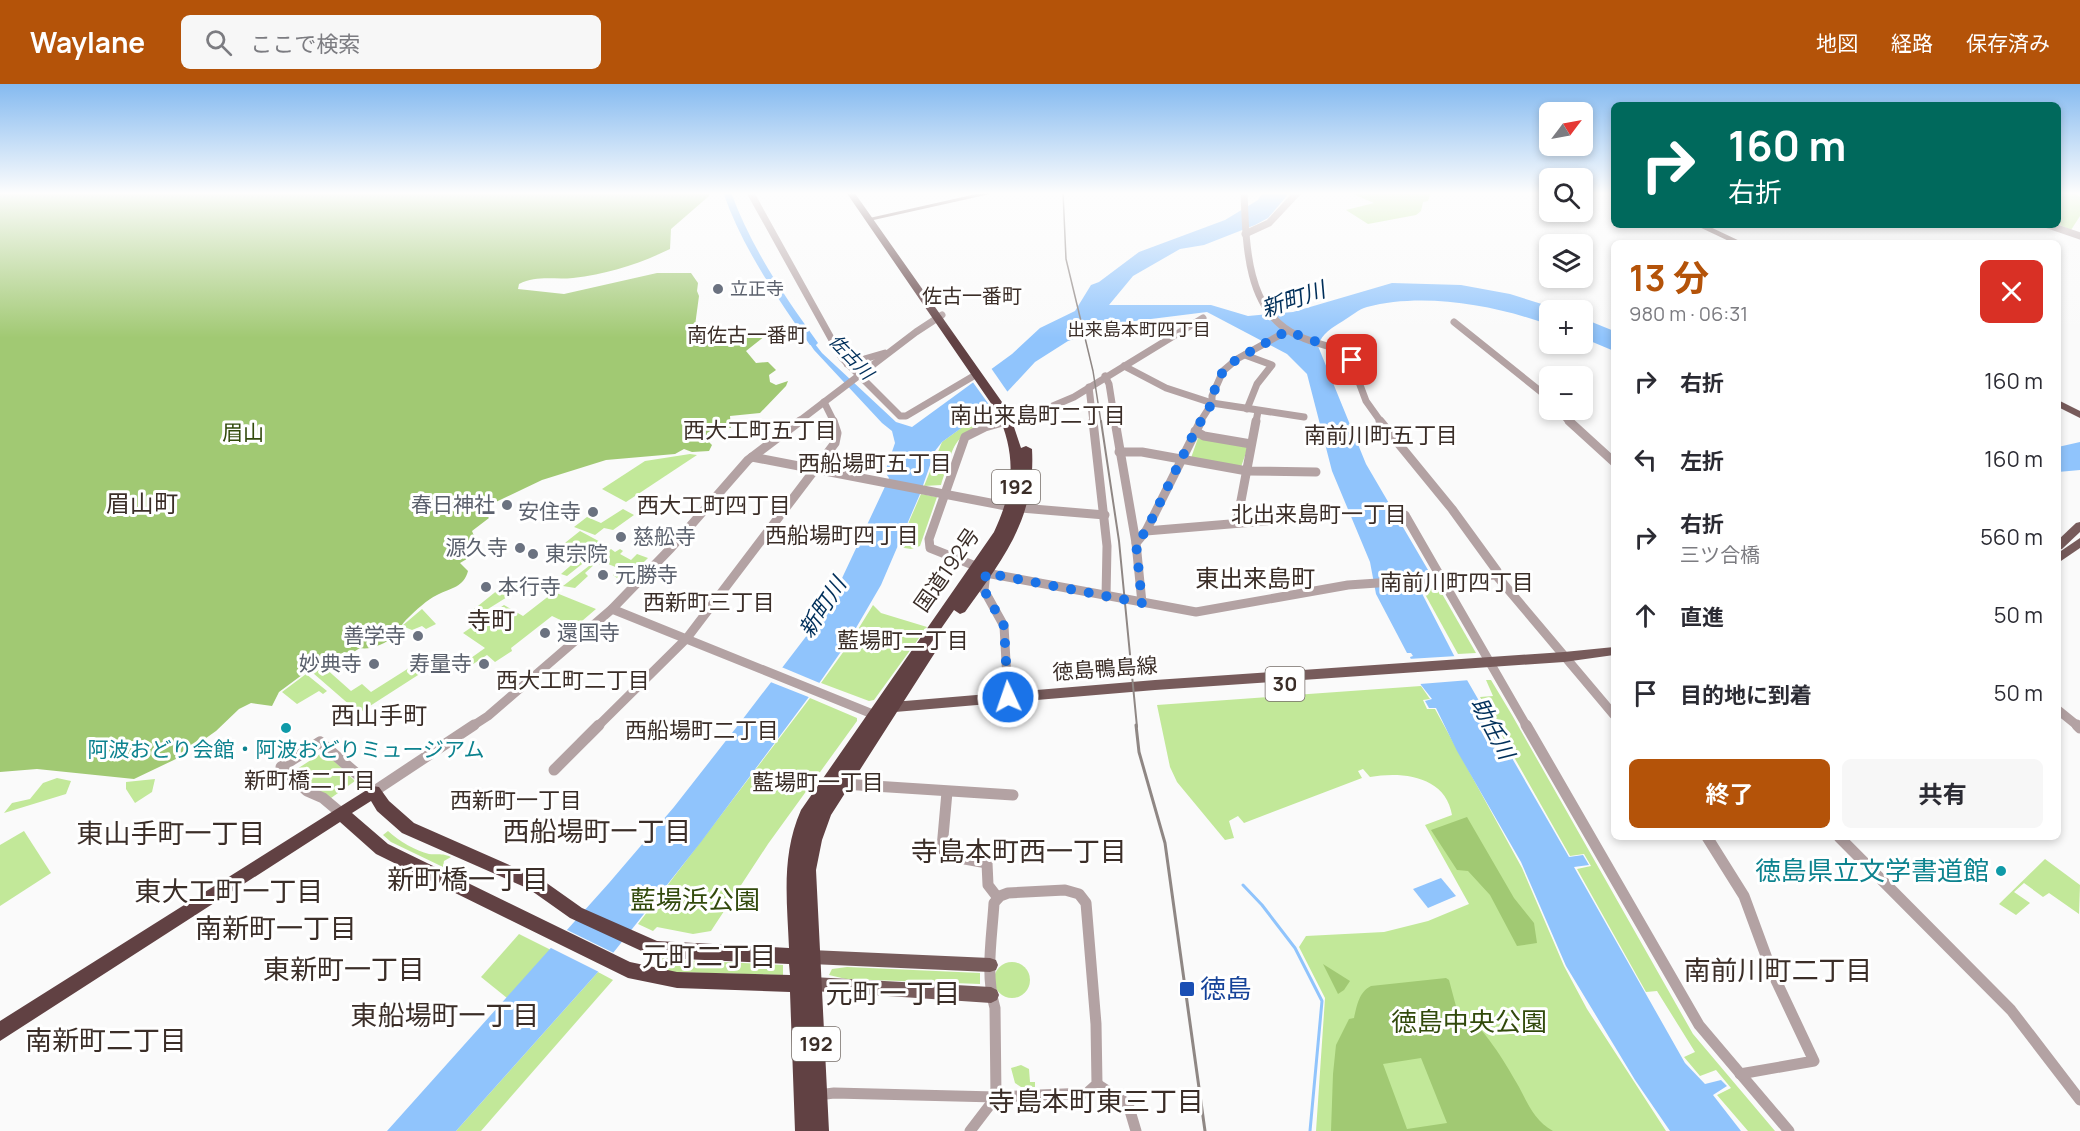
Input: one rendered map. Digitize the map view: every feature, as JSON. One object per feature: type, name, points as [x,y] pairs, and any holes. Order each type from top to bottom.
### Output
[{"type":"highway","name":"国道192号","points":[[804,957],[808,870],[815,831],[824,812],[886,712],[982,570],[1009,538],[1016,507],[1028,480],[1023,432],[1011,419],[888,241]]},
{"type":"highway","name":"国道192号","points":[[805,1131],[805,984],[794,867],[796,844],[809,810],[886,712]]},
{"type":"highway","points":[[0,1032],[373,792],[383,806],[408,828],[535,884],[576,913],[661,950],[804,957]]},
{"type":"highway","points":[[342,814],[382,849],[636,972],[677,980],[805,984]]},
{"type":"highway","name":"国道192号","points":[[805,984],[818,1095],[819,1131]]},
{"type":"main road","points":[[2061,406],[2080,417]]},
{"type":"main road","points":[[2061,409],[2080,417]]},
{"type":"main road","points":[[2061,543],[2080,526]]},
{"type":"main road","points":[[2061,557],[2080,542]]},
{"type":"main road","name":"徳島鴨島線","points":[[1568,660],[1611,652]]},
{"type":"main road","name":"徳島鴨島線","points":[[886,712],[1611,658]]},
{"type":"main road","name":"徳島鴨島線","points":[[886,712],[1008,697],[1414,672]]},
{"type":"main road","points":[[804,957],[990,965]]},
{"type":"main road","points":[[805,984],[991,995]]},
{"type":"street","points":[[778,241],[856,378],[903,416],[980,374]]},
{"type":"street","points":[[1247,241],[1259,296],[1268,312],[1287,331],[1348,353],[1366,401],[1385,428],[1452,509],[1497,571],[1496,575],[1611,711]]},
{"type":"street","points":[[342,814],[323,798],[307,791],[281,767],[320,742],[364,781],[373,792],[488,716],[612,609],[671,548],[738,470],[752,457],[916,332],[940,317]]},
{"type":"street","points":[[1203,318],[1057,404],[985,427],[965,438],[929,546],[982,570],[1106,597],[1196,612],[1348,585],[1496,575]]},
{"type":"street","points":[[1454,322],[1539,390]]},
{"type":"street","points":[[1136,543],[1146,531],[1195,431],[1212,403],[1212,396],[1223,371],[1228,364],[1287,331]]},
{"type":"street","points":[[847,364],[891,352]]},
{"type":"street","points":[[1245,355],[1272,365],[1257,384],[1247,409]]},
{"type":"street","points":[[1124,366],[1166,388],[1212,403],[1304,417]]},
{"type":"street","points":[[1105,376],[1109,384],[1136,543],[1142,603]]},
{"type":"street","points":[[1089,387],[1105,515],[1106,597]]},
{"type":"street","points":[[554,770],[687,638],[815,470],[838,438],[824,402]]},
{"type":"street","points":[[1237,522],[1258,411]]},
{"type":"street","points":[[1568,420],[1611,459]]},
{"type":"street","points":[[1195,431],[1204,436],[1251,444]]},
{"type":"street","points":[[1119,452],[1136,452],[1247,471],[1316,472]]},
{"type":"street","points":[[752,457],[1016,507],[1105,515]]},
{"type":"street","points":[[1405,515],[1443,580],[1485,667],[1699,1025],[1789,1131]]},
{"type":"street","points":[[1146,531],[1325,516]]},
{"type":"street","points":[[982,570],[984,590],[1004,626],[1008,697]]},
{"type":"street","points":[[612,609],[773,672],[817,692],[886,712]]},
{"type":"street","points":[[2061,712],[2080,728]]},
{"type":"street","points":[[843,784],[1013,795]]},
{"type":"street","points":[[947,792],[942,848],[948,856],[987,863],[988,885],[998,898]]},
{"type":"street","points":[[1709,840],[1744,896],[1772,972],[1814,1061],[1740,1074]]},
{"type":"street","points":[[1842,840],[2011,1010],[2080,1100]]},
{"type":"street","points":[[818,1095],[834,1093],[972,1098],[996,1097],[1087,1094],[1096,1084],[1096,1024],[1085,900],[1079,894],[1065,890],[1017,892],[1003,894],[994,906],[990,965],[991,995],[995,1008],[996,1097],[970,1131]]},
{"type":"street","points":[[1096,1084],[1128,1104],[1136,1131]]},
{"type":"green space","name":"眉山","points":[[0,241],[670,241],[670,249],[635,264],[586,276],[526,281],[519,284],[518,289],[564,294],[657,273],[691,273],[698,283],[699,296],[694,333],[704,339],[759,332],[765,336],[746,351],[756,363],[768,362],[776,370],[769,375],[770,382],[776,385],[788,381],[760,413],[730,416],[731,428],[720,425],[707,433],[706,439],[712,445],[709,451],[692,452],[684,449],[675,454],[606,460],[542,480],[481,509],[489,518],[472,531],[474,536],[469,545],[477,553],[460,563],[468,571],[463,581],[426,602],[387,642],[378,646],[360,648],[352,653],[344,652],[310,673],[306,672],[279,692],[272,706],[251,703],[239,709],[216,731],[178,758],[134,779],[37,769],[0,772]]},
{"type":"green space","points":[[990,407],[996,417],[970,431],[957,443],[941,485],[924,486],[942,442]]},
{"type":"green space","points":[[1198,438],[1248,447],[1241,467],[1191,458]]},
{"type":"green space","points":[[697,455],[626,502],[602,489],[645,461]]},
{"type":"green space","points":[[921,494],[937,497],[920,546],[911,549],[898,547]]},
{"type":"green space","points":[[623,509],[634,515],[613,530],[604,528],[595,535],[574,527],[587,517],[601,523]]},
{"type":"green space","points":[[580,531],[606,545],[567,576],[561,574],[577,560],[556,550]]},
{"type":"green space","points":[[611,549],[615,552],[620,549],[623,551],[620,554],[631,560],[637,554],[648,558],[631,575],[624,572],[617,578],[613,575],[618,568],[596,563],[585,573],[588,576],[575,588],[563,586]]},
{"type":"green space","points":[[521,579],[528,581],[528,584],[480,614],[473,610],[499,589],[504,591]]},
{"type":"green space","points":[[1437,585],[1476,653],[1458,654],[1421,587]]},
{"type":"green space","points":[[554,592],[596,609],[575,627],[552,616],[511,648],[512,651],[495,662],[487,655],[461,672],[457,668],[485,648],[463,633],[504,605],[523,616]]},
{"type":"green space","points":[[873,605],[881,613],[927,627],[874,700],[869,701],[821,683]]},
{"type":"green space","points":[[422,609],[436,624],[426,629],[422,626],[412,630],[402,626]]},
{"type":"green space","points":[[420,661],[429,668],[359,713],[313,673],[324,667],[351,691],[362,684],[371,692]]},
{"type":"green space","points":[[306,674],[327,691],[323,694],[319,691],[297,704],[282,692]]},
{"type":"green space","points":[[1486,680],[1491,680],[1512,715],[1693,1034],[1775,1131],[1748,1131],[1717,1095],[1731,1088],[1716,1070],[1700,1076],[1684,1057],[1695,1052],[1657,991],[1646,992],[1577,869],[1591,866],[1584,854],[1570,856],[1480,697],[1493,696]]},
{"type":"green space","name":"徳島中央公園","points":[[1421,686],[1430,699],[1423,700],[1427,709],[1435,709],[1522,868],[1564,966],[1587,1009],[1666,1131],[1316,1131],[1325,998],[1299,947],[1306,936],[1384,932],[1428,921],[1469,904],[1425,825],[1452,815],[1448,802],[1432,784],[1421,779],[1395,775],[1370,777],[1363,769],[1358,771],[1362,778],[1244,823],[1238,816],[1229,821],[1234,838],[1225,840],[1177,782],[1170,767],[1157,705]]},
{"type":"green space","name":"藍場浜公園","points":[[810,698],[857,718],[857,721],[768,844],[711,931],[693,934],[657,927],[653,931],[638,924]]},
{"type":"green space","points":[[326,753],[355,781],[331,798],[310,788],[295,775],[294,771],[320,754]]},
{"type":"green space","points":[[57,778],[71,781],[66,794],[4,813],[12,803],[30,799],[43,783]]},
{"type":"green space","points":[[155,779],[152,792],[135,803],[126,789],[126,782]]},
{"type":"green space","points":[[1467,817],[1514,898],[1534,923],[1537,943],[1517,946],[1490,895],[1468,871],[1457,870],[1431,830]]},
{"type":"green space","points":[[24,831],[51,873],[0,906],[0,845]]},
{"type":"green space","points":[[388,831],[419,851],[451,857],[444,861],[443,867],[391,842],[383,835]]},
{"type":"green space","points":[[2045,859],[2080,885],[2079,914],[2049,893],[2043,897],[2024,883],[2014,892],[2030,903],[2016,915],[1999,904]]},
{"type":"green space","points":[[519,934],[551,950],[507,998],[481,977]]},
{"type":"green space","points":[[662,956],[681,960],[783,965],[783,975],[670,972],[652,969]]},
{"type":"green space","points":[[1012,962],[1024,968],[1030,980],[1024,992],[1012,998],[1000,992],[994,980],[1000,968]]},
{"type":"green space","points":[[1323,964],[1350,981],[1338,994]]},
{"type":"green space","points":[[847,967],[980,973],[980,984],[846,979],[829,975],[832,969]]},
{"type":"green space","points":[[598,972],[613,980],[481,1131],[456,1131]]},
{"type":"green space","points":[[1446,978],[1449,980],[1457,1010],[1484,1033],[1533,1112],[1553,1131],[1331,1131],[1336,1045],[1349,1019],[1354,1018],[1361,995],[1371,986]],"holes":[[[1421,1058],[1447,1123],[1407,1129],[1383,1064]]]},
{"type":"green space","points":[[1021,1065],[1029,1069],[1030,1082],[1035,1082],[1035,1087],[1021,1087],[1015,1083],[1011,1068]]},
{"type":"water","name":"助任川","points":[[1169,241],[1215,241],[1180,249],[1133,276],[1109,305],[1211,305],[1248,316],[1293,312],[1392,283],[1461,285],[1510,294],[1539,303],[1539,322],[1506,312],[1459,303],[1412,301],[1367,307],[1328,331],[1318,346],[1366,464],[1431,575],[1414,578],[1463,673],[1569,857],[1583,855],[1589,865],[1574,867],[1685,1063],[1705,1084],[1721,1080],[1727,1086],[1713,1095],[1741,1131],[1670,1131],[1635,1080],[1566,966],[1521,862],[1457,751],[1436,708],[1429,708],[1425,701],[1432,699],[1421,685],[1410,657],[1413,656],[1407,653],[1376,594],[1370,562],[1332,471],[1307,374],[1287,354],[1207,312],[1119,323],[1068,341],[1035,362],[1008,391],[942,442],[935,451],[920,494],[881,585],[849,640],[701,842],[598,972],[456,1131],[387,1131],[674,807],[811,630],[836,591],[889,478],[885,472],[895,443],[892,431],[814,350],[799,328],[805,331],[822,353],[896,422],[912,427],[1012,354],[1040,328],[1075,311],[1091,285],[1099,282],[1139,252]]},
{"type":"water","points":[[1593,322],[1611,330],[1611,350],[1593,342]]},
{"type":"water","points":[[2080,442],[2080,470],[2061,472],[2061,446]]},
{"type":"water","points":[[1441,878],[1456,896],[1428,908],[1413,889]]},
{"type":"pier","points":[[991,368],[1009,394],[990,406],[972,381]]},
{"type":"pier","points":[[1457,656],[1470,680],[1420,684],[1408,659]]},
{"type":"pier","points":[[779,666],[822,684],[811,698],[768,681]]},
{"type":"pier","points":[[565,929],[616,954],[601,973],[549,947]]},
{"type":"waterway","name":"佐古川","points":[[747,241],[776,289],[813,343]]},
{"type":"waterway","points":[[1243,885],[1262,905],[1295,948],[1322,1001],[1310,1131]]},
{"type":"railway","points":[[1065,241],[1066,259],[1093,371],[1101,422]]},
{"type":"railway","points":[[1101,421],[1119,541],[1137,727]]},
{"type":"railway","points":[[1136,725],[1139,752],[1165,843],[1205,1131]]},
{"type":"place","name":"立正寺","points":[[718,289]]},
{"type":"place","name":"春日神社","points":[[507,505]]},
{"type":"place","name":"安住寺","points":[[593,512]]},
{"type":"place","name":"慈舩寺","points":[[621,537]]},
{"type":"place","name":"源久寺","points":[[520,548]]},
{"type":"place","name":"東宗院","points":[[533,554]]},
{"type":"place","name":"元勝寺","points":[[603,575]]},
{"type":"place","name":"本行寺","points":[[486,587]]},
{"type":"place","name":"還国寺","points":[[545,633]]},
{"type":"place","name":"善学寺","points":[[418,636]]},
{"type":"place","name":"妙典寺","points":[[374,664]]},
{"type":"place","name":"寿量寺","points":[[484,664]]},
{"type":"place","name":"阿波おどり会館・阿波おどりミュージアム","points":[[286,728]]},
{"type":"place","name":"徳島県立文学書道館","points":[[2001,871]]},
{"type":"place","name":"徳島","points":[[1187,989]]},
{"type":"district","name":"佐古一番町","points":[[972,296]]},
{"type":"district","name":"出来島本町四丁目","points":[[1139,330]]},
{"type":"district","name":"南佐古一番町","points":[[747,335]]},
{"type":"district","name":"南出来島町二丁目","points":[[1038,415]]},
{"type":"district","name":"西大工町五丁目","points":[[760,430]]},
{"type":"district","name":"南前川町五丁目","points":[[1381,435]]},
{"type":"district","name":"西船場町五丁目","points":[[875,463]]},
{"type":"district","name":"眉山町","points":[[142,504]]},
{"type":"district","name":"西大工町四丁目","points":[[714,505]]},
{"type":"district","name":"北出来島町一丁目","points":[[1319,514]]},
{"type":"district","name":"西船場町四丁目","points":[[842,535]]},
{"type":"district","name":"東出来島町","points":[[1255,579]]},
{"type":"district","name":"南前川町四丁目","points":[[1457,582]]},
{"type":"district","name":"西新町三丁目","points":[[709,602]]},
{"type":"district","name":"寺町","points":[[491,621]]},
{"type":"district","name":"藍場町二丁目","points":[[903,640]]},
{"type":"district","name":"西大工町二丁目","points":[[573,680]]},
{"type":"district","name":"西山手町","points":[[379,716]]},
{"type":"district","name":"西船場町二丁目","points":[[702,730]]},
{"type":"district","name":"新町橋二丁目","points":[[310,780]]},
{"type":"district","name":"藍場町一丁目","points":[[818,782]]},
{"type":"district","name":"西新町一丁目","points":[[516,800]]},
{"type":"district","name":"西船場町一丁目","points":[[597,832]]},
{"type":"district","name":"東山手町一丁目","points":[[171,834]]},
{"type":"district","name":"寺島本町西一丁目","points":[[1019,852]]},
{"type":"district","name":"新町橋一丁目","points":[[468,880]]},
{"type":"district","name":"東大工町一丁目","points":[[229,892]]},
{"type":"district","name":"南新町一丁目","points":[[276,929]]},
{"type":"district","name":"元町二丁目","points":[[709,957]]},
{"type":"district","name":"東新町一丁目","points":[[344,970]]},
{"type":"district","name":"南前川町二丁目","points":[[1778,971]]},
{"type":"district","name":"元町一丁目","points":[[893,994]]},
{"type":"district","name":"東船場町一丁目","points":[[445,1016]]},
{"type":"district","name":"南新町二丁目","points":[[106,1041]]},
{"type":"district","name":"寺島本町東三丁目","points":[[1096,1102]]},
{"type":"route","points":[[1008,697],[1004,626],[984,590],[986,573],[1142,603],[1136,543],[1146,531],[1195,431],[1212,403],[1212,396],[1228,364],[1287,331],[1348,353],[1352,360]]},
{"type":"water label","name":"新町川","points":[[1293,299]]},
{"type":"water label","name":"新町川","points":[[822,607]]}]
